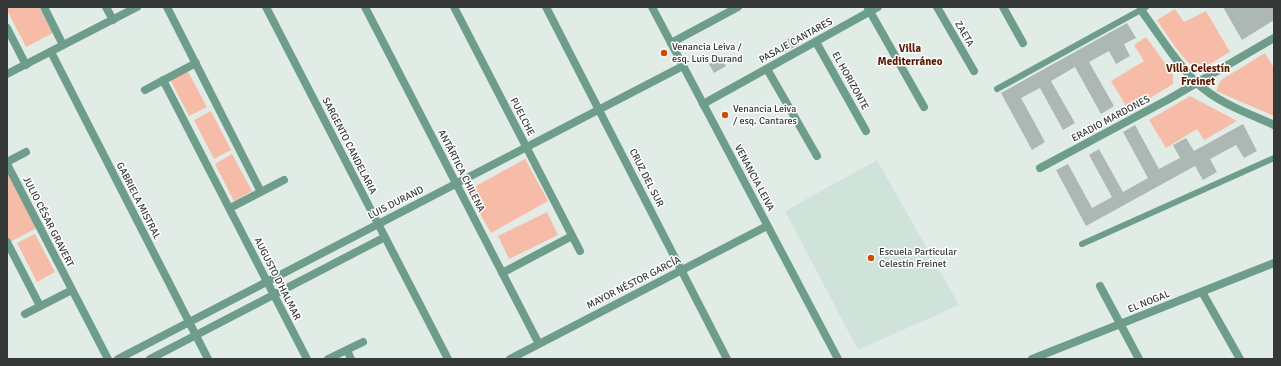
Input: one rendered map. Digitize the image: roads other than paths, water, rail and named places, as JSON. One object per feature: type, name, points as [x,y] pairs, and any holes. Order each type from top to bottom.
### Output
[{"type":"street","points":[[44,7],[63,45]]},
{"type":"street","points":[[106,7],[113,20]]},
{"type":"street","points":[[7,74],[138,7]]},
{"type":"street","points":[[167,7],[261,192]]},
{"type":"street","name":"SARGENTO CANDELARIA","points":[[266,7],[448,359]]},
{"type":"street","name":"ANTÁRTICA CHILENA","points":[[365,7],[539,344]]},
{"type":"street","name":"PUELCHE","points":[[454,7],[580,251]]},
{"type":"street","name":"CRUZ DEL SUR","points":[[546,7],[727,359]]},
{"type":"street","name":"VENANCIA LEIVA","points":[[652,7],[838,359]]},
{"type":"street","points":[[671,43],[738,7]]},
{"type":"street","name":"PASAJE CANTARES","points":[[703,104],[816,42],[869,9],[878,7]]},
{"type":"street","name":"ZAETA","points":[[937,7],[974,71]]},
{"type":"street","points":[[1003,7],[1023,43]]},
{"type":"street","points":[[1144,8],[1182,66],[1197,83],[1232,106],[1274,125]]},
{"type":"street","points":[[869,9],[924,107]]},
{"type":"street","points":[[7,28],[26,65]]},
{"type":"street","name":"ERADIO MARDONES","points":[[1040,168],[1197,83],[1274,38]]},
{"type":"street","name":"EL HORIZONTE","points":[[816,42],[866,131]]},
{"type":"street","name":"GABRIELA MISTRAL","points":[[50,52],[208,359]]},
{"type":"street","points":[[145,90],[196,63]]},
{"type":"street","name":"LUIS DURAND","points":[[118,359],[683,66]]},
{"type":"street","points":[[767,69],[816,156]]},
{"type":"street","name":"AUGUSTO D'HALMAR","points":[[164,80],[307,359]]},
{"type":"street","name":"JULIO CÉSAR GRAVERT","points":[[26,152],[7,163],[108,359]]},
{"type":"street","points":[[230,208],[284,180]]},
{"type":"street","name":"MAYOR NÉSTOR GARCÍA","points":[[510,359],[767,226]]},
{"type":"street","points":[[502,273],[572,236]]},
{"type":"street","points":[[150,359],[385,237]]},
{"type":"street","points":[[7,242],[40,306]]},
{"type":"street","name":"EL NOGAL","points":[[1037,358],[1274,263]]},
{"type":"street","points":[[1100,286],[1139,359]]},
{"type":"street","points":[[25,314],[72,290]]},
{"type":"street","points":[[1202,292],[1240,359]]},
{"type":"street","points":[[328,359],[363,342]]},
{"type":"street","points":[[347,350],[351,359]]},
{"type":"lane","points":[[997,89],[1144,8]]},
{"type":"lane","points":[[1082,244],[1274,158]]},
{"type":"place","name":"Venancia Leiva / esq. Luis Durand","points":[[664,53]]},
{"type":"place","name":"Venancia Leiva / esq. Cantares","points":[[725,115]]},
{"type":"place","name":"Escuela Particular Celestín Freinet","points":[[871,258]]},
{"type":"district","name":"Villa Mediterráneo","points":[[910,55]]},
{"type":"district","name":"Villa Celestín Freinet","points":[[1198,75]]}]
